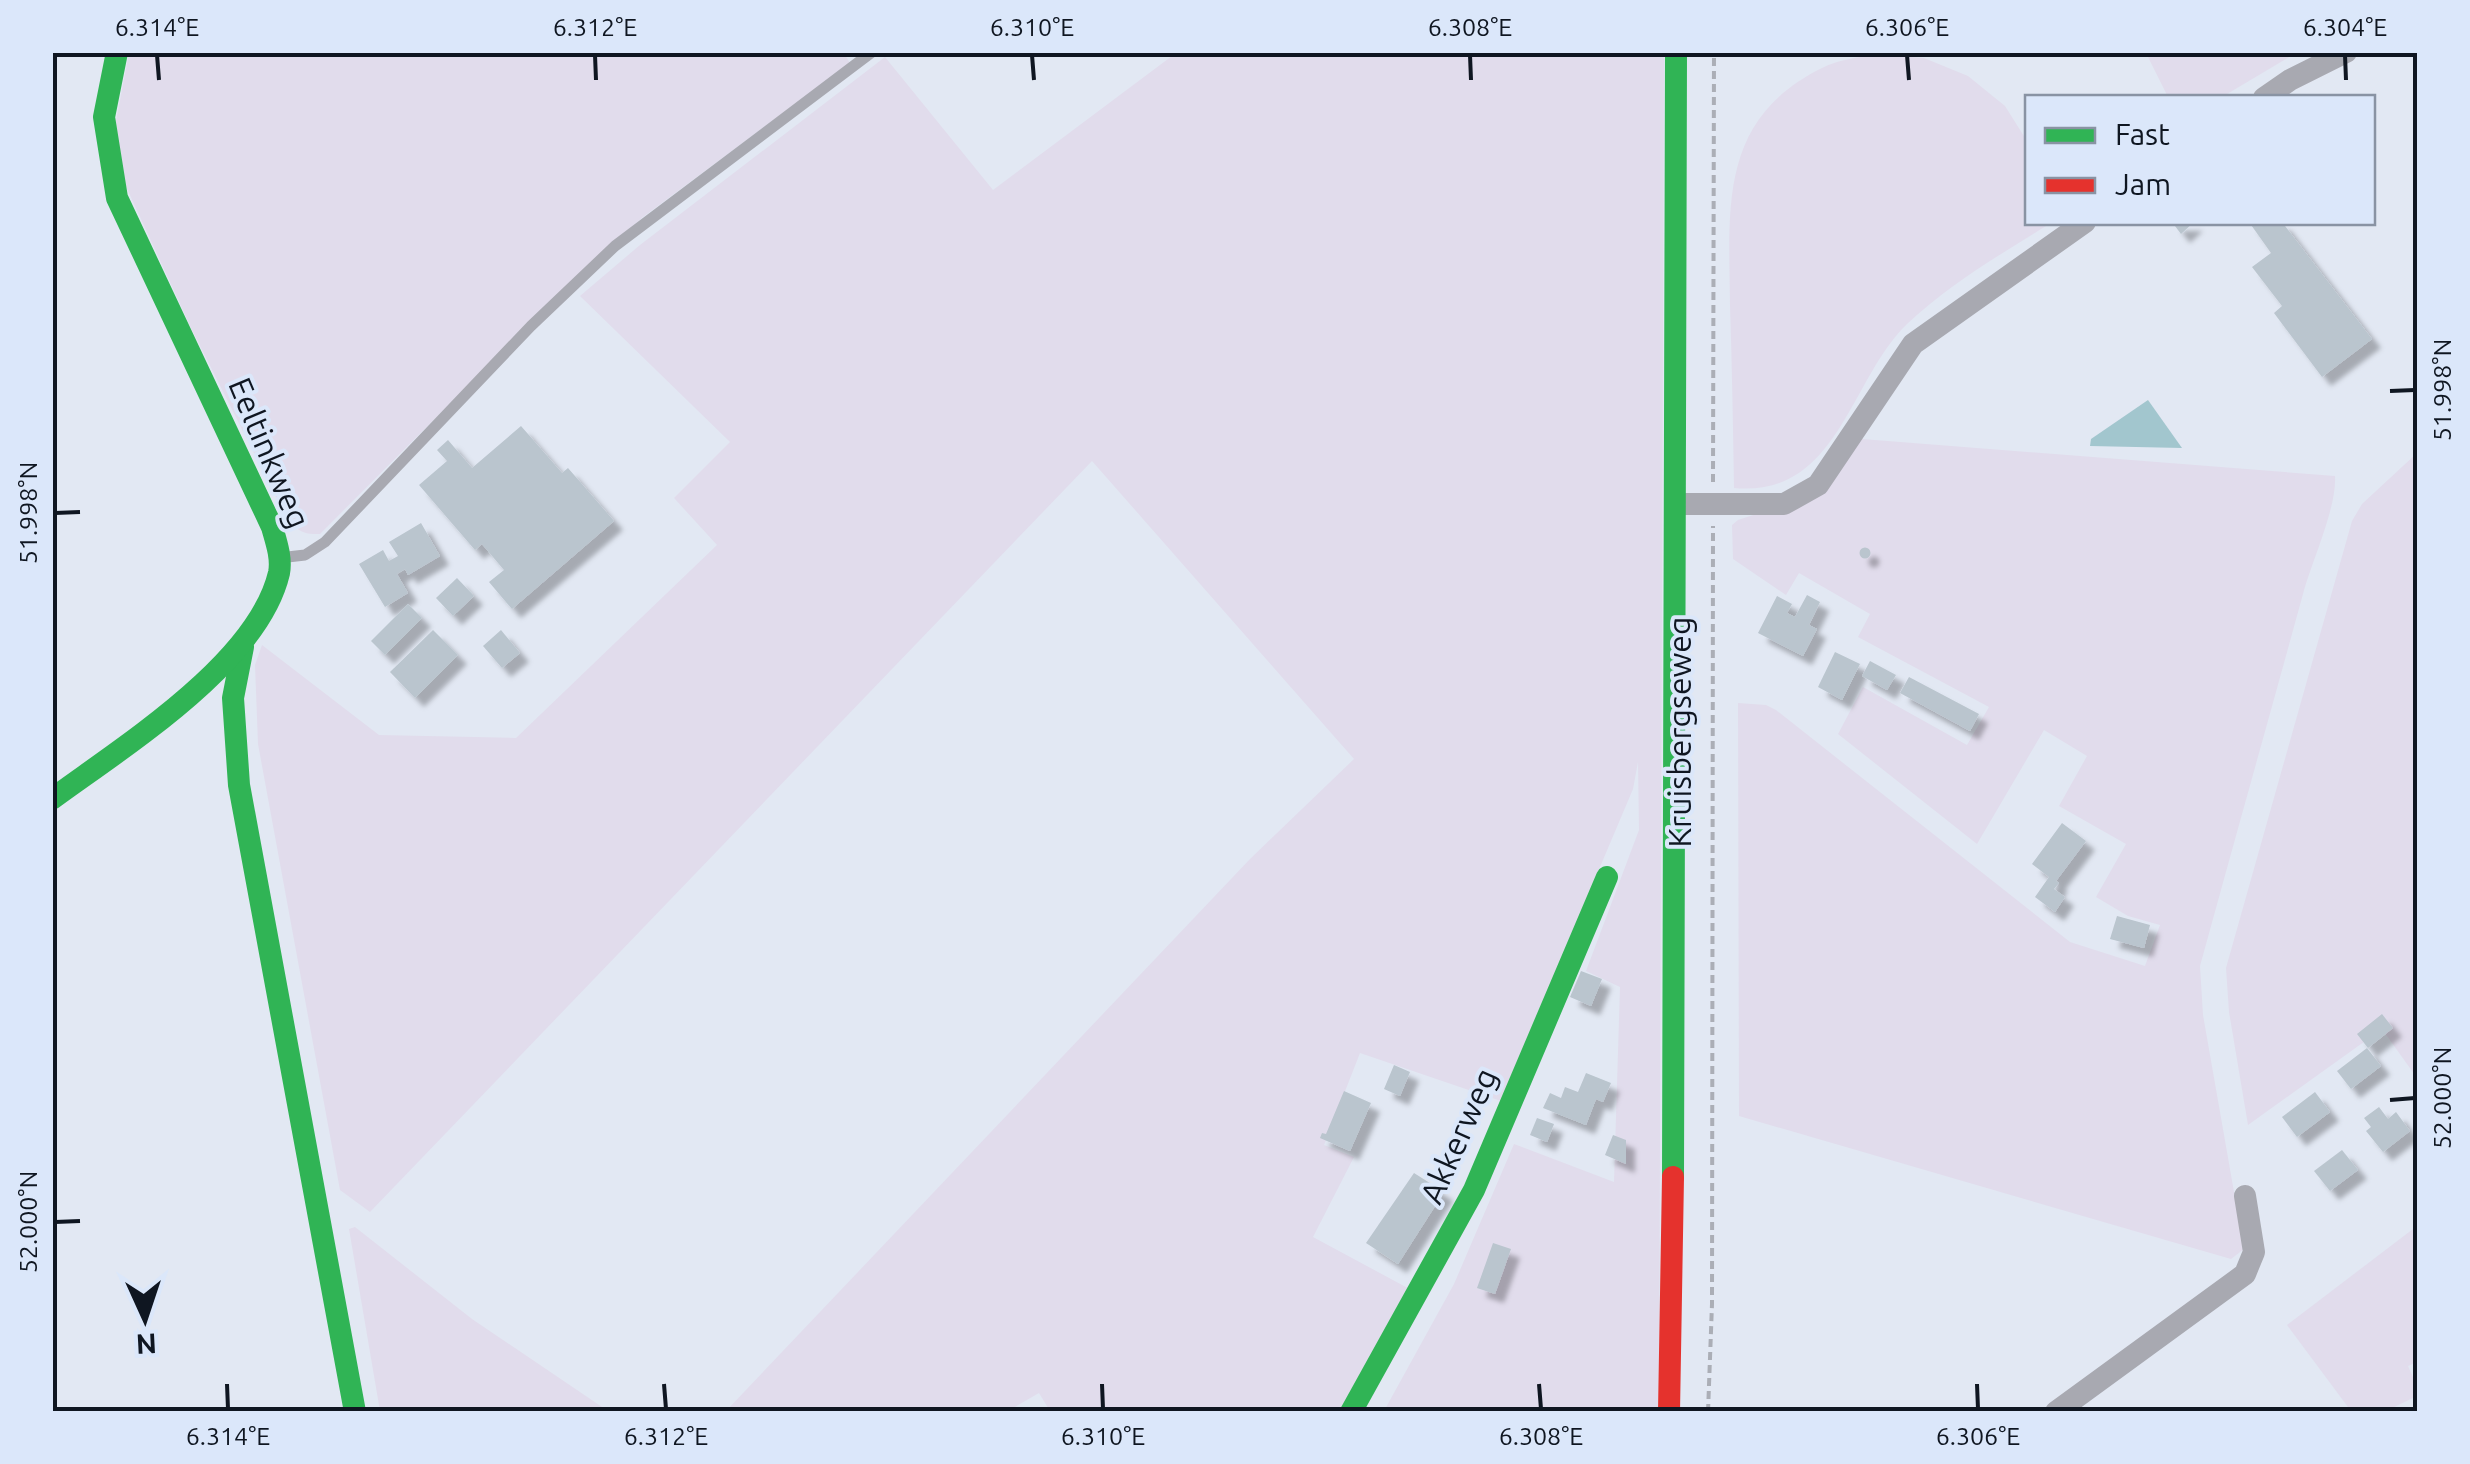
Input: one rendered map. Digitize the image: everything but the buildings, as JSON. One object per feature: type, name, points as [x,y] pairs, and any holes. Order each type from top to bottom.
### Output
[{"type":"street","name":"Eeltinkweg","points":[[52,799],[214,675],[245,642],[273,594],[280,569],[272,527],[117,198],[104,118],[117,52]]},
{"type":"street","name":"Kruisbergseweg","points":[[1670,1412],[1676,52]]},
{"type":"street","points":[[2268,95],[2346,52]]},
{"type":"street","points":[[1675,504],[1784,504],[1818,485],[1913,344],[2081,225]]},
{"type":"street","points":[[245,642],[237,664],[232,730],[239,786],[355,1412]]},
{"type":"street","name":"Akkerweg","points":[[1351,1412],[1474,1190],[1606,877]]},
{"type":"street","points":[[2056,1412],[2245,1274],[2254,1252],[2245,1196]]},
{"type":"lane","points":[[278,558],[305,554],[325,542],[531,326],[615,246],[872,52]]},
{"type":"path","name":"Kruisbergseweg","points":[[1708,1412],[1712,1264],[1714,52]]},
{"type":"shaded area","points":[[843,52],[850,63],[643,217],[578,275],[320,534],[300,530],[285,515],[192,330],[117,167],[116,121],[129,53]]},
{"type":"shaded area","points":[[1176,53],[1664,53],[1659,1411],[1384,1411],[1454,1284],[1514,1144],[1614,1182],[1620,987],[1586,971],[1639,830],[1638,762],[1633,789],[1501,1101],[1360,1053],[1324,1145],[1354,1157],[1313,1237],[1417,1293],[1351,1411],[1050,1411],[1039,1393],[1008,1411],[726,1411],[1250,859],[1354,759],[1092,461],[370,1212],[340,1190],[258,744],[255,665],[262,645],[379,735],[516,738],[717,545],[674,498],[730,442],[580,296],[640,245],[885,57],[993,190]]},
{"type":"shaded area","points":[[2146,53],[2296,53],[2225,95],[2167,95]]},
{"type":"shaded area","points":[[1874,54],[1924,58],[1968,76],[2005,106],[2025,138],[2025,225],[2048,225],[1959,282],[1907,324],[1887,348],[1838,431],[1797,474],[1769,486],[1734,488],[1729,233],[1737,168],[1747,139],[1764,113],[1788,89],[1841,61]]},
{"type":"shaded area","points":[[1862,439],[2335,476],[2328,518],[2303,594],[2200,966],[2203,1015],[2244,1249],[2231,1259],[1739,1116],[1738,703],[1766,705],[1776,710],[2070,942],[2145,966],[2160,925],[2128,916],[2096,897],[2126,844],[2059,806],[2087,756],[2044,730],[1977,844],[1838,734],[1863,687],[1967,745],[1989,707],[1858,637],[1870,614],[1799,573],[1786,595],[1733,559],[1732,525],[1796,501]]},
{"type":"shaded area","points":[[2417,453],[2417,1078],[2382,1029],[2248,1125],[2229,1012],[2226,968],[2352,521],[2362,504]]},
{"type":"shaded area","points":[[2417,1226],[2417,1362],[2408,1366],[2417,1396],[2386,1411],[2351,1411],[2287,1325]]},
{"type":"shaded area","points":[[355,1227],[472,1319],[608,1411],[380,1411],[349,1229]]},
{"type":"water","points":[[2148,400],[2182,448],[2090,446],[2091,439]]},
{"type":"traffic: fast","points":[[52,799],[150,728],[217,670],[245,639],[266,606],[280,567],[272,527],[117,198],[104,117],[117,52]]},
{"type":"traffic: fast","points":[[1673,1177],[1676,52]]},
{"type":"traffic: fast","points":[[243,647],[233,698],[239,785],[355,1412]]},
{"type":"traffic: fast","points":[[1351,1412],[1474,1190],[1607,877]]},
{"type":"traffic: jam","points":[[1669,1412],[1673,1177]]}]
